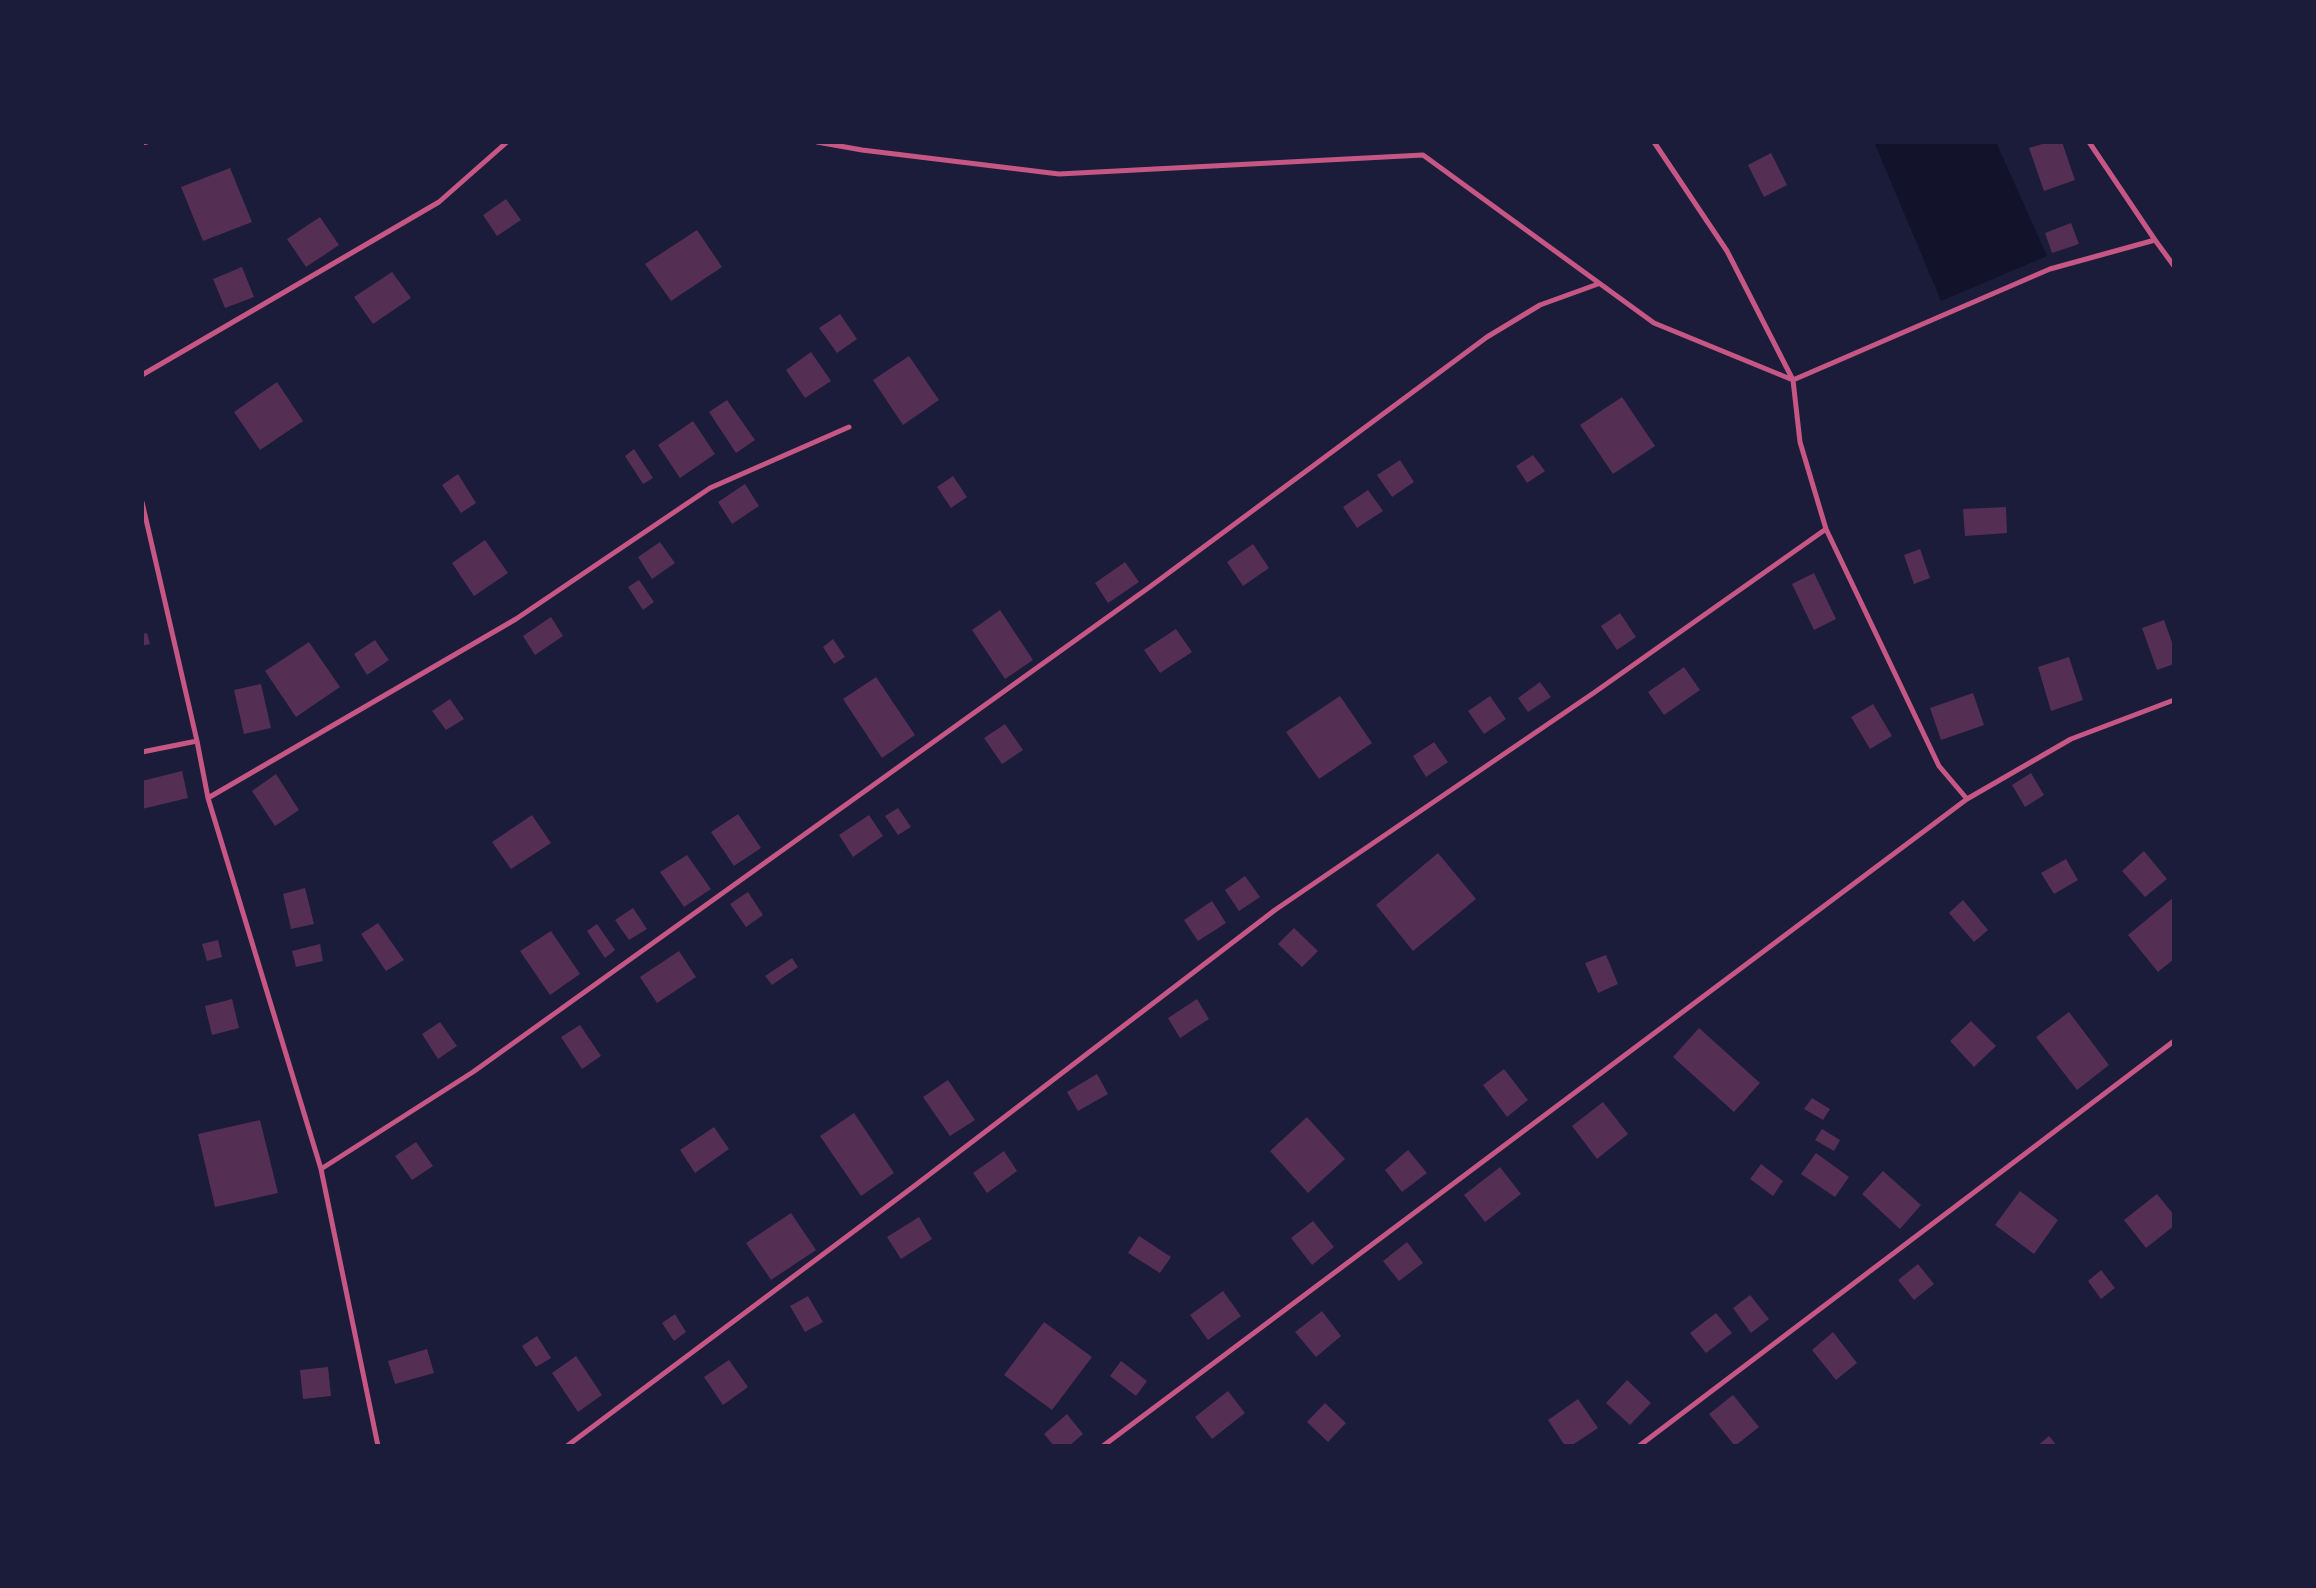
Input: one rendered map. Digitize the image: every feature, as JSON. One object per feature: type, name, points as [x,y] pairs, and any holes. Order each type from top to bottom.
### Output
[{"type":"lane","points":[[142,143],[147,142]]},
{"type":"lane","points":[[142,375],[439,202],[508,142]]},
{"type":"lane","points":[[817,142],[1059,174],[1423,155],[1654,323],[1793,380],[2050,269],[2155,240]]},
{"type":"lane","points":[[1654,142],[1727,251],[1793,380],[1800,442],[1826,529],[1939,766],[1967,799]]},
{"type":"lane","points":[[2088,142],[2174,266]]},
{"type":"lane","points":[[321,1169],[507,1047],[1151,586],[1488,337],[1540,305],[1598,284]]},
{"type":"lane","points":[[208,799],[516,619],[710,488],[849,427]]},
{"type":"lane","points":[[142,502],[208,799],[321,1169],[378,1446]]},
{"type":"lane","points":[[567,1446],[917,1184],[1275,910],[1595,692],[1826,529]]},
{"type":"lane","points":[[1103,1446],[1967,799],[2071,739],[2174,700]]},
{"type":"lane","points":[[142,752],[197,741]]},
{"type":"lane","points":[[1639,1446],[2174,1041]]},
{"type":"shaded area","points":[[1996,142],[2047,256],[1941,301],[1875,144]]},
{"type":"building","points":[[2049,142],[2062,142],[2075,180],[2044,191],[2029,148]]},
{"type":"building","points":[[1771,153],[1787,185],[1764,197],[1748,165]]},
{"type":"building","points":[[230,168],[252,222],[203,241],[181,187]]},
{"type":"building","points":[[506,199],[521,220],[497,236],[483,215]]},
{"type":"building","points":[[320,217],[339,245],[306,267],[287,239]]},
{"type":"building","points":[[2071,223],[2079,244],[2052,253],[2045,233]]},
{"type":"building","points":[[697,230],[722,267],[671,301],[645,264]]},
{"type":"building","points":[[242,267],[254,297],[225,308],[213,279]]},
{"type":"building","points":[[392,272],[411,298],[373,324],[354,297]]},
{"type":"building","points":[[840,314],[857,339],[837,353],[819,328]]},
{"type":"building","points":[[811,352],[831,381],[805,398],[786,370]]},
{"type":"building","points":[[909,356],[939,400],[903,425],[873,380]]},
{"type":"building","points":[[277,382],[303,421],[260,450],[234,412]]},
{"type":"building","points":[[1622,397],[1655,446],[1613,474],[1580,425]]},
{"type":"building","points":[[727,400],[755,440],[736,453],[709,412]]},
{"type":"building","points":[[693,421],[715,454],[680,478],[658,445]]},
{"type":"building","points":[[634,449],[653,478],[643,484],[625,456]]},
{"type":"building","points":[[1533,455],[1545,471],[1527,483],[1516,466]]},
{"type":"building","points":[[1400,460],[1414,482],[1392,497],[1377,475]]},
{"type":"building","points":[[458,474],[476,503],[461,513],[442,485]]},
{"type":"building","points":[[953,476],[967,497],[951,508],[937,487]]},
{"type":"building","points":[[745,484],[759,506],[732,524],[718,502]]},
{"type":"building","points":[[1368,490],[1383,511],[1357,528],[1343,507]]},
{"type":"building","points":[[2006,507],[2007,533],[1965,536],[1963,509]]},
{"type":"building","points":[[485,540],[508,573],[474,596],[452,563]]},
{"type":"building","points":[[660,542],[675,563],[652,579],[638,557]]},
{"type":"building","points":[[1253,544],[1269,568],[1243,586],[1227,562]]},
{"type":"building","points":[[1920,549],[1930,578],[1914,584],[1904,555]]},
{"type":"building","points":[[1125,562],[1139,582],[1108,603],[1095,583]]},
{"type":"building","points":[[1814,573],[1836,619],[1814,630],[1792,584]]},
{"type":"building","points":[[639,580],[654,602],[643,610],[628,587]]},
{"type":"building","points":[[1000,610],[1033,660],[1005,679],[972,630]]},
{"type":"building","points":[[1620,613],[1636,637],[1617,650],[1601,626]]},
{"type":"building","points":[[551,617],[563,636],[535,655],[523,636]]},
{"type":"building","points":[[2164,620],[2174,648],[2174,664],[2157,670],[2142,628]]},
{"type":"building","points":[[1176,629],[1192,652],[1160,673],[1144,650]]},
{"type":"building","points":[[147,633],[150,644],[142,646],[142,634]]},
{"type":"building","points":[[833,639],[845,657],[834,664],[823,647]]},
{"type":"building","points":[[375,640],[389,660],[367,675],[354,654]]},
{"type":"building","points":[[309,642],[340,687],[296,717],[265,671]]},
{"type":"building","points":[[2069,657],[2083,700],[2051,711],[2038,667]]},
{"type":"building","points":[[1684,667],[1700,690],[1664,715],[1648,692]]},
{"type":"building","points":[[876,677],[915,735],[882,758],[843,699]]},
{"type":"building","points":[[1540,682],[1551,697],[1528,712],[1518,698]]},
{"type":"building","points":[[261,684],[271,728],[244,734],[234,690]]},
{"type":"building","points":[[1973,693],[1984,725],[1941,740],[1930,708]]},
{"type":"building","points":[[1340,696],[1372,743],[1319,779],[1286,732]]},
{"type":"building","points":[[1490,696],[1506,719],[1484,734],[1468,711]]},
{"type":"building","points":[[450,699],[464,719],[446,730],[432,711]]},
{"type":"building","points":[[1873,704],[1892,736],[1870,749],[1851,717]]},
{"type":"building","points":[[1005,724],[1023,750],[1002,764],[984,738]]},
{"type":"building","points":[[1434,742],[1448,762],[1426,777],[1413,756]]},
{"type":"building","points":[[182,771],[188,798],[142,809],[142,781]]},
{"type":"building","points":[[2031,773],[2044,795],[2025,807],[2012,785]]},
{"type":"building","points":[[276,774],[299,810],[275,826],[252,791]]},
{"type":"building","points":[[898,808],[911,827],[898,835],[885,816]]},
{"type":"building","points":[[738,814],[761,848],[734,866],[711,832]]},
{"type":"building","points":[[532,815],[551,843],[511,869],[492,842]]},
{"type":"building","points":[[869,815],[883,836],[853,857],[839,835]]},
{"type":"building","points":[[2144,851],[2167,879],[2145,897],[2122,871]]},
{"type":"building","points":[[1438,853],[1476,899],[1413,951],[1376,905]]},
{"type":"building","points":[[687,855],[711,889],[684,907],[660,872]]},
{"type":"building","points":[[2066,859],[2078,880],[2054,894],[2041,873]]},
{"type":"building","points":[[1245,876],[1260,897],[1239,911],[1225,890]]},
{"type":"building","points":[[305,888],[314,924],[291,929],[283,894]]},
{"type":"building","points":[[748,892],[763,915],[746,927],[730,904]]},
{"type":"building","points":[[2174,897],[2174,959],[2158,972],[2128,935]]},
{"type":"building","points":[[1963,900],[1988,930],[1974,942],[1949,913]]},
{"type":"building","points":[[1212,901],[1226,923],[1198,941],[1184,920]]},
{"type":"building","points":[[633,908],[647,929],[629,940],[615,920]]},
{"type":"building","points":[[378,923],[404,960],[386,971],[361,934]]},
{"type":"building","points":[[597,924],[615,950],[605,958],[587,931]]},
{"type":"building","points":[[1294,928],[1318,951],[1302,967],[1278,944]]},
{"type":"building","points":[[551,931],[580,974],[550,995],[520,951]]},
{"type":"building","points":[[218,940],[222,957],[207,961],[202,944]]},
{"type":"building","points":[[320,944],[323,961],[296,967],[292,951]]},
{"type":"building","points":[[679,951],[696,977],[657,1003],[640,977]]},
{"type":"building","points":[[1606,955],[1618,984],[1598,993],[1585,963]]},
{"type":"building","points":[[792,958],[798,967],[772,985],[765,976]]},
{"type":"building","points":[[232,999],[239,1028],[212,1035],[205,1006]]},
{"type":"building","points":[[1197,999],[1209,1019],[1180,1038],[1168,1018]]},
{"type":"building","points":[[2069,1012],[2109,1065],[2077,1090],[2036,1037]]},
{"type":"building","points":[[1971,1021],[1996,1046],[1974,1067],[1950,1041]]},
{"type":"building","points":[[440,1022],[457,1046],[438,1059],[422,1034]]},
{"type":"building","points":[[580,1025],[601,1056],[582,1069],[561,1037]]},
{"type":"building","points":[[1699,1028],[1760,1083],[1734,1112],[1673,1057]]},
{"type":"building","points":[[1504,1069],[1528,1100],[1507,1117],[1483,1085]]},
{"type":"building","points":[[1097,1074],[1108,1094],[1078,1111],[1067,1092]]},
{"type":"building","points":[[948,1080],[975,1120],[950,1136],[923,1097]]},
{"type":"building","points":[[1812,1098],[1830,1109],[1823,1120],[1804,1109]]},
{"type":"building","points":[[1603,1102],[1628,1134],[1597,1159],[1572,1126]]},
{"type":"building","points":[[854,1113],[894,1173],[861,1196],[820,1136]]},
{"type":"building","points":[[1307,1117],[1345,1159],[1308,1193],[1270,1151]]},
{"type":"building","points":[[260,1120],[278,1193],[215,1207],[198,1134]]},
{"type":"building","points":[[714,1127],[729,1149],[695,1173],[680,1150]]},
{"type":"building","points":[[1822,1129],[1840,1140],[1834,1151],[1815,1140]]},
{"type":"building","points":[[416,1142],[433,1166],[412,1180],[395,1156]]},
{"type":"building","points":[[1408,1150],[1427,1173],[1402,1192],[1385,1170]]},
{"type":"building","points":[[1004,1151],[1017,1171],[987,1193],[973,1173]]},
{"type":"building","points":[[1816,1153],[1849,1177],[1835,1197],[1801,1174]]},
{"type":"building","points":[[1761,1164],[1783,1181],[1773,1196],[1750,1179]]},
{"type":"building","points":[[1500,1167],[1521,1194],[1485,1222],[1464,1195]]},
{"type":"building","points":[[1883,1171],[1921,1205],[1900,1229],[1862,1194]]},
{"type":"building","points":[[2020,1191],[2058,1220],[2034,1254],[1995,1225]]},
{"type":"building","points":[[2157,1194],[2174,1215],[2174,1226],[2146,1248],[2124,1220]]},
{"type":"building","points":[[791,1213],[816,1250],[771,1280],[746,1243]]},
{"type":"building","points":[[919,1217],[932,1239],[901,1259],[887,1237]]},
{"type":"building","points":[[1313,1221],[1334,1247],[1312,1265],[1291,1238]]},
{"type":"building","points":[[1139,1236],[1171,1257],[1160,1273],[1128,1253]]},
{"type":"building","points":[[1407,1242],[1423,1263],[1399,1281],[1383,1261]]},
{"type":"building","points":[[1918,1264],[1934,1284],[1914,1300],[1898,1280]]},
{"type":"building","points":[[2101,1270],[2115,1288],[2101,1299],[2088,1281]]},
{"type":"building","points":[[1223,1291],[1241,1316],[1208,1340],[1190,1315]]},
{"type":"building","points":[[1750,1295],[1769,1319],[1751,1333],[1733,1308]]},
{"type":"building","points":[[808,1296],[823,1322],[805,1332],[790,1306]]},
{"type":"building","points":[[1322,1311],[1341,1336],[1316,1357],[1295,1332]]},
{"type":"building","points":[[1716,1313],[1732,1333],[1706,1353],[1690,1333]]},
{"type":"building","points":[[675,1314],[686,1332],[674,1341],[662,1323]]},
{"type":"building","points":[[1044,1322],[1092,1357],[1052,1410],[1004,1375]]},
{"type":"building","points":[[1833,1332],[1857,1363],[1836,1380],[1812,1350]]},
{"type":"building","points":[[537,1336],[551,1358],[536,1367],[522,1346]]},
{"type":"building","points":[[427,1349],[434,1373],[395,1384],[388,1361]]},
{"type":"building","points":[[576,1356],[602,1395],[578,1412],[552,1373]]},
{"type":"building","points":[[729,1360],[748,1387],[723,1405],[704,1377]]},
{"type":"building","points":[[1121,1361],[1147,1381],[1136,1396],[1110,1376]]},
{"type":"building","points":[[328,1367],[331,1396],[303,1399],[300,1370]]},
{"type":"building","points":[[1627,1380],[1651,1403],[1630,1425],[1606,1403]]},
{"type":"building","points":[[1228,1391],[1245,1413],[1212,1439],[1195,1417]]},
{"type":"building","points":[[1733,1395],[1759,1427],[1735,1446],[1709,1414]]},
{"type":"building","points":[[1578,1399],[1598,1428],[1571,1446],[1565,1446],[1548,1420]]},
{"type":"building","points":[[1325,1403],[1346,1423],[1328,1442],[1307,1422]]},
{"type":"building","points":[[1067,1414],[1083,1434],[1069,1446],[1054,1446],[1044,1434]]},
{"type":"building","points":[[2049,1436],[2057,1446],[2037,1446]]}]
